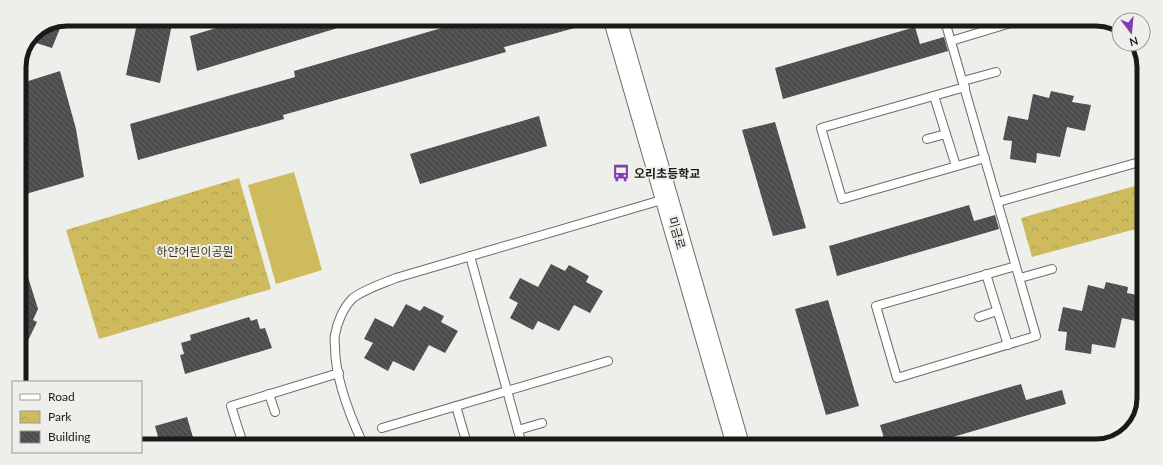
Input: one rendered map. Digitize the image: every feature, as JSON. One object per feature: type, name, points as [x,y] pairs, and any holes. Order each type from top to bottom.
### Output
[{"type":"main road","name":"미금로","points":[[617,26],[736,439]]},
{"type":"lane","points":[[946,26],[964,84],[1020,278],[1036,336],[898,378],[876,306],[1016,266]]},
{"type":"lane","points":[[951,41],[1000,26]]},
{"type":"lane","points":[[985,158],[842,199],[822,128],[934,96],[996,72]]},
{"type":"lane","points":[[934,96],[956,166]]},
{"type":"lane","points":[[927,139],[946,134]]},
{"type":"lane","points":[[998,202],[1137,163]]},
{"type":"lane","points":[[361,439],[342,388],[335,357],[334,336],[341,317],[353,299],[373,287],[396,278],[667,198]]},
{"type":"lane","points":[[470,256],[521,439]]},
{"type":"lane","points":[[1020,278],[1052,269]]},
{"type":"lane","points":[[986,274],[1008,345]]},
{"type":"lane","points":[[979,317],[997,311]]},
{"type":"lane","points":[[382,428],[608,361]]},
{"type":"lane","points":[[241,439],[231,406],[339,373]]},
{"type":"lane","points":[[269,394],[274,412]]},
{"type":"lane","points":[[456,406],[466,439]]},
{"type":"lane","points":[[518,430],[542,422]]},
{"type":"green space","points":[[294,172],[322,270],[276,284],[248,185]]},
{"type":"green space","name":"하얀어린이공원","points":[[239,178],[271,289],[99,339],[66,230]]},
{"type":"green space","points":[[1137,185],[1137,229],[1032,257],[1021,218]]},
{"type":"building","points":[[136,26],[172,26],[160,83],[126,75]]},
{"type":"building","points":[[222,26],[344,26],[197,71],[190,36]]},
{"type":"building","points":[[448,26],[582,26],[504,47],[506,52],[283,115],[284,119],[138,160],[130,124],[295,77],[294,71]]},
{"type":"building","points":[[61,27],[52,48],[34,42],[44,33],[51,29]]},
{"type":"building","points":[[915,27],[920,44],[944,37],[948,51],[783,99],[775,68]]},
{"type":"building","points":[[60,71],[76,129],[84,177],[26,194],[26,82]]},
{"type":"building","points":[[1051,91],[1074,96],[1072,102],[1091,105],[1085,131],[1067,127],[1060,157],[1037,153],[1036,163],[1010,159],[1012,141],[1003,140],[1008,116],[1028,120],[1033,94],[1049,98]]},
{"type":"building","points":[[539,116],[547,146],[420,184],[410,154]]},
{"type":"building","points":[[775,122],[806,228],[773,236],[742,130]]},
{"type":"building","points":[[969,205],[974,221],[995,215],[999,229],[837,276],[829,246]]},
{"type":"building","points":[[551,264],[565,271],[569,265],[589,276],[586,282],[603,291],[590,313],[574,305],[559,331],[538,321],[533,330],[510,318],[518,303],[509,298],[520,278],[538,287]]},
{"type":"building","points":[[26,271],[38,309],[33,320],[37,322],[26,345]]},
{"type":"building","points":[[1106,282],[1128,287],[1127,293],[1137,295],[1137,321],[1122,318],[1115,348],[1092,344],[1091,354],[1065,350],[1067,332],[1058,331],[1063,307],[1082,311],[1088,285],[1104,289]]},
{"type":"building","points":[[828,300],[859,406],[826,415],[795,309]]},
{"type":"building","points":[[406,304],[420,311],[424,306],[444,316],[441,322],[458,331],[445,353],[429,345],[414,371],[393,361],[388,371],[364,358],[373,343],[364,339],[375,318],[393,327]]},
{"type":"building","points":[[249,317],[251,321],[257,319],[260,329],[265,328],[272,348],[185,374],[180,355],[184,354],[181,343],[191,340],[190,335]]},
{"type":"building","points":[[1021,384],[1026,400],[1062,390],[1066,404],[946,439],[884,439],[880,425]]},
{"type":"building","points":[[187,417],[194,439],[159,439],[155,426]]},
{"type":"place","name":"오리초등학교","points":[[621,173]]}]
